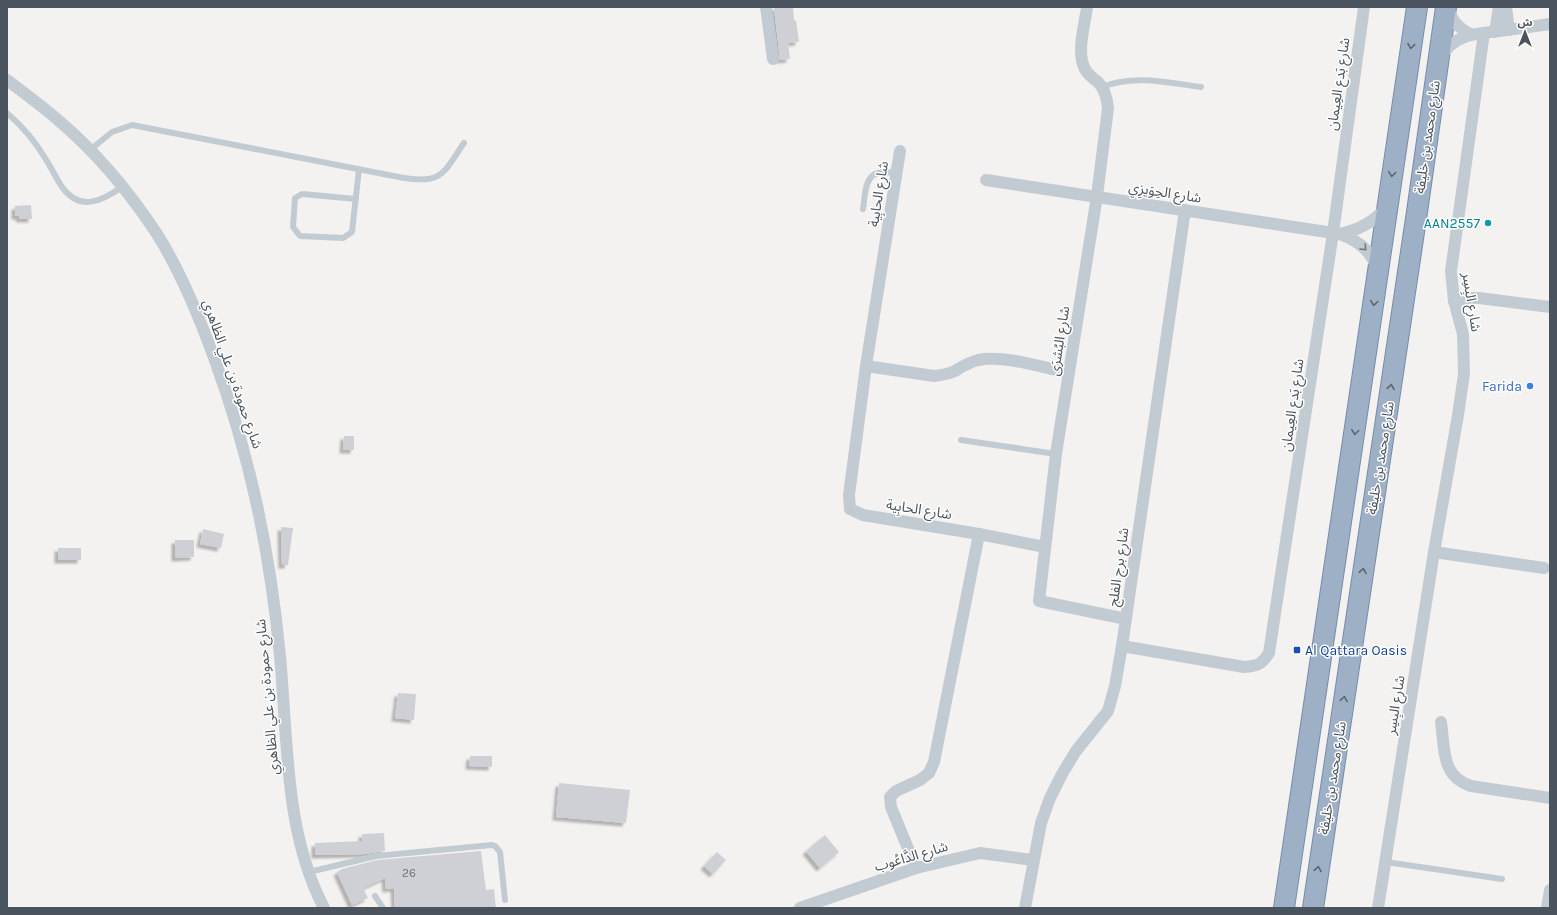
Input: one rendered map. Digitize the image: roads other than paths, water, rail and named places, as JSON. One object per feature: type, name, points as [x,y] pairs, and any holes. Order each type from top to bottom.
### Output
[{"type":"highway","name":"شارع محمد بن خليفة","points":[[1284,908],[1417,7]]},
{"type":"highway","name":"شارع محمد بن خليفة","points":[[1312,908],[1426,146],[1437,61],[1447,7]]},
{"type":"street","points":[[766,7],[773,59]]},
{"type":"street","points":[[1087,7],[1081,50],[1082,59],[1084,68],[1102,87]]},
{"type":"street","name":"شارع بَدع العِيمان","points":[[1122,646],[1244,667],[1255,666],[1264,662],[1269,653],[1336,233],[1364,7]]},
{"type":"street","points":[[1447,7],[1457,25],[1464,31],[1471,34]]},
{"type":"street","name":"شارع البِسِر","points":[[1378,908],[1434,552],[1464,374],[1463,334],[1454,301],[1451,271],[1489,32],[1499,7]]},
{"type":"street","points":[[1506,7],[1509,30]]},
{"type":"street","points":[[1437,61],[1452,44],[1471,34],[1550,24]]},
{"type":"street","name":"شارع حمودة بن علي الظاهري","points":[[7,80],[57,118],[90,150],[122,187],[158,235],[190,296],[220,374],[245,454],[260,516],[271,579],[280,659],[289,773],[301,848],[313,885],[324,908]]},
{"type":"street","name":"شارع البُشرَى","points":[[1102,87],[1106,93],[1108,108],[1097,196],[1056,454],[1039,601],[1126,619]]},
{"type":"street","name":"شارع الحابِية","points":[[900,151],[866,366],[849,495],[850,509],[863,515],[979,534]]},
{"type":"street","name":"شارع الحِوَيزِي","points":[[986,180],[1336,233],[1358,242],[1365,248],[1371,256],[1378,273]]},
{"type":"street","name":"شارع الحِوَيزِي","points":[[1336,233],[1351,231],[1371,222],[1387,207]]},
{"type":"street","name":"شارع برج الفلج","points":[[1025,908],[1041,823],[1050,798],[1076,751],[1108,711],[1115,686],[1185,210]]},
{"type":"street","points":[[1454,301],[1480,298],[1550,307]]},
{"type":"street","points":[[866,366],[934,376],[945,375],[964,365],[976,361],[1002,359],[1069,373]]},
{"type":"street","points":[[916,868],[891,807],[890,797],[896,791],[929,773],[934,762],[979,534],[1045,547]]},
{"type":"street","points":[[1434,552],[1544,568]]},
{"type":"street","points":[[1441,722],[1448,768],[1453,777],[1461,783],[1471,786],[1550,798]]},
{"type":"street","name":"شارع الدَّاعُوب","points":[[800,908],[916,868],[980,853],[1033,860]]},
{"type":"street","points":[[1548,906],[1550,890]]},
{"type":"lane","points":[[1102,87],[1119,81],[1136,79],[1201,87]]},
{"type":"lane","points":[[7,113],[21,126],[44,155],[62,186],[73,198],[98,201],[108,197],[122,187]]},
{"type":"lane","points":[[90,150],[112,132],[132,125],[413,180],[433,179],[440,175],[448,168],[464,143]]},
{"type":"lane","points":[[356,199],[302,194],[298,195],[295,198],[292,227],[300,236],[344,238],[352,232],[356,199],[359,169]]},
{"type":"lane","points":[[863,210],[868,183],[872,175],[882,172],[897,173]]},
{"type":"lane","points":[[961,440],[1056,454]]},
{"type":"lane","points":[[309,872],[376,856],[492,845],[498,849],[501,856],[505,900]]},
{"type":"lane","points":[[1386,862],[1502,879]]},
{"type":"lane","points":[[375,896],[380,907]]},
{"type":"place","name":"AAN2557","points":[[1488,223]]},
{"type":"place","name":"Farida","points":[[1530,386]]},
{"type":"place","name":"Al Qattara Oasis","points":[[1297,650]]}]
